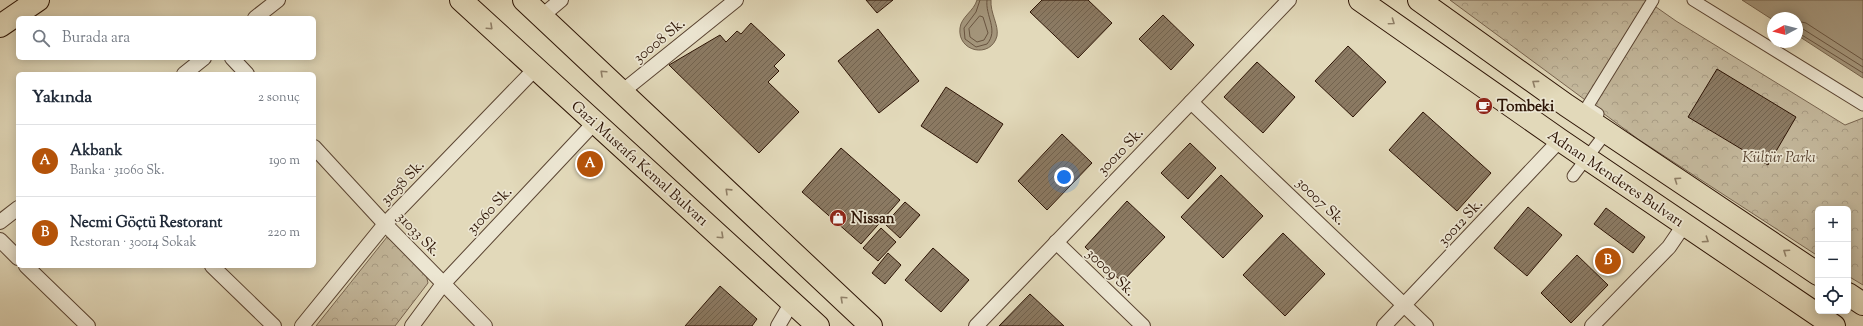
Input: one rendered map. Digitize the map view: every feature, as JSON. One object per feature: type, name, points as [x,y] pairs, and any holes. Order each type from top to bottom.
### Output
[{"type":"main road","points":[[0,26],[38,0]]},
{"type":"main road","name":"Gazi Mustafa Kemal Bulvarı","points":[[461,0],[535,69],[596,121],[818,326]]},
{"type":"main road","points":[[524,0],[872,326]]},
{"type":"main road","name":"Adnan Menderes Bulvarı","points":[[1360,0],[1586,158],[1834,326]]},
{"type":"main road","points":[[1419,0],[1606,133],[1815,272]]},
{"type":"main road","points":[[1851,296],[1863,304]]},
{"type":"street","points":[[258,16],[278,0]]},
{"type":"street","points":[[542,16],[561,0]]},
{"type":"street","name":"30010 Sk.","points":[[976,326],[1289,0]]},
{"type":"street","points":[[1573,176],[1612,123],[1587,107],[1653,0]]},
{"type":"street","points":[[1692,0],[1863,105]]},
{"type":"street","name":"30008 Sk.","points":[[622,91],[728,2]]},
{"type":"street","points":[[186,72],[202,60]]},
{"type":"street","points":[[234,60],[244,72]]},
{"type":"street","name":"31058 Sk.","points":[[302,326],[385,224],[535,69]]},
{"type":"street","name":"30007 Sk.","points":[[1192,102],[1426,326]]},
{"type":"street","name":"31060 Sk.","points":[[412,326],[443,284],[596,121]]},
{"type":"street","name":"30012 Sk.","points":[[1384,326],[1560,140]]},
{"type":"street","name":"31033 Sk.","points":[[316,149],[385,224],[485,326]]},
{"type":"street","points":[[0,222],[16,210]]},
{"type":"street","points":[[1592,326],[1669,247],[1684,225]]},
{"type":"street","points":[[0,240],[16,256]]},
{"type":"street","name":"30009 Sk.","points":[[1056,242],[1143,326]]},
{"type":"street","points":[[28,268],[88,326]]},
{"type":"street","points":[[214,268],[274,326]]},
{"type":"street","points":[[778,326],[792,302]]},
{"type":"green space","name":"Kültür Parkı","points":[[1450,0],[1646,0],[1676,21],[1845,125],[1863,118],[1863,285],[1851,278],[1851,206],[1815,206],[1815,254],[1638,139]]},
{"type":"green space","points":[[387,237],[426,274],[428,283],[395,326],[316,326]]},
{"type":"water","points":[[977,0],[991,0],[997,32],[994,43],[988,48],[982,50],[975,50],[969,47],[964,43],[960,36],[961,24]]},
{"type":"water","points":[[1742,0],[1863,0],[1863,78],[1803,39],[1803,12],[1767,12],[1767,16]]},
{"type":"building","points":[[866,0],[893,0],[877,13]]},
{"type":"building","points":[[1042,0],[1088,0],[1112,23],[1078,58],[1030,12]]},
{"type":"building","points":[[1163,15],[1194,45],[1171,70],[1139,39]]},
{"type":"building","points":[[751,23],[785,55],[774,66],[779,71],[768,82],[799,112],[759,153],[669,65],[720,35],[726,42],[737,31],[741,34]]},
{"type":"building","points":[[878,29],[919,81],[879,113],[838,61]]},
{"type":"building","points":[[1348,46],[1386,82],[1353,117],[1315,81]]},
{"type":"building","points":[[1257,62],[1295,97],[1263,133],[1224,97]]},
{"type":"building","points":[[1717,69],[1796,117],[1768,165],[1688,117]]},
{"type":"building","points":[[946,87],[1003,124],[977,163],[921,126]]},
{"type":"building","points":[[1423,112],[1491,173],[1457,211],[1389,150]]},
{"type":"building","points":[[1062,134],[1092,163],[1047,210],[1018,181]]},
{"type":"building","points":[[1190,143],[1216,168],[1188,199],[1161,173]]},
{"type":"building","points":[[841,148],[900,200],[861,244],[802,192]]},
{"type":"building","points":[[1221,175],[1263,216],[1223,258],[1181,217]]},
{"type":"building","points":[[1127,201],[1165,237],[1122,282],[1085,247]]},
{"type":"building","points":[[905,202],[920,215],[900,238],[885,224]]},
{"type":"building","points":[[1528,207],[1562,235],[1527,276],[1494,248]]},
{"type":"building","points":[[1606,208],[1645,237],[1633,253],[1594,224]]},
{"type":"building","points":[[881,228],[896,242],[878,261],[863,248]]},
{"type":"building","points":[[1283,233],[1325,274],[1285,316],[1243,275]]},
{"type":"building","points":[[933,248],[969,280],[941,312],[905,280]]},
{"type":"building","points":[[888,253],[901,265],[885,284],[872,273]]},
{"type":"building","points":[[1577,255],[1608,285],[1571,323],[1541,293]]},
{"type":"building","points":[[720,286],[757,319],[752,326],[685,326]]},
{"type":"building","points":[[1030,294],[1064,326],[999,326]]},
{"type":"place","name":"Tombeki","points":[[1484,106]]},
{"type":"place","name":"Akbank","points":[[590,164]]},
{"type":"place","name":"Nissan","points":[[838,218]]},
{"type":"place","name":"Necmi Göçtü Restorant","points":[[1608,261]]}]
